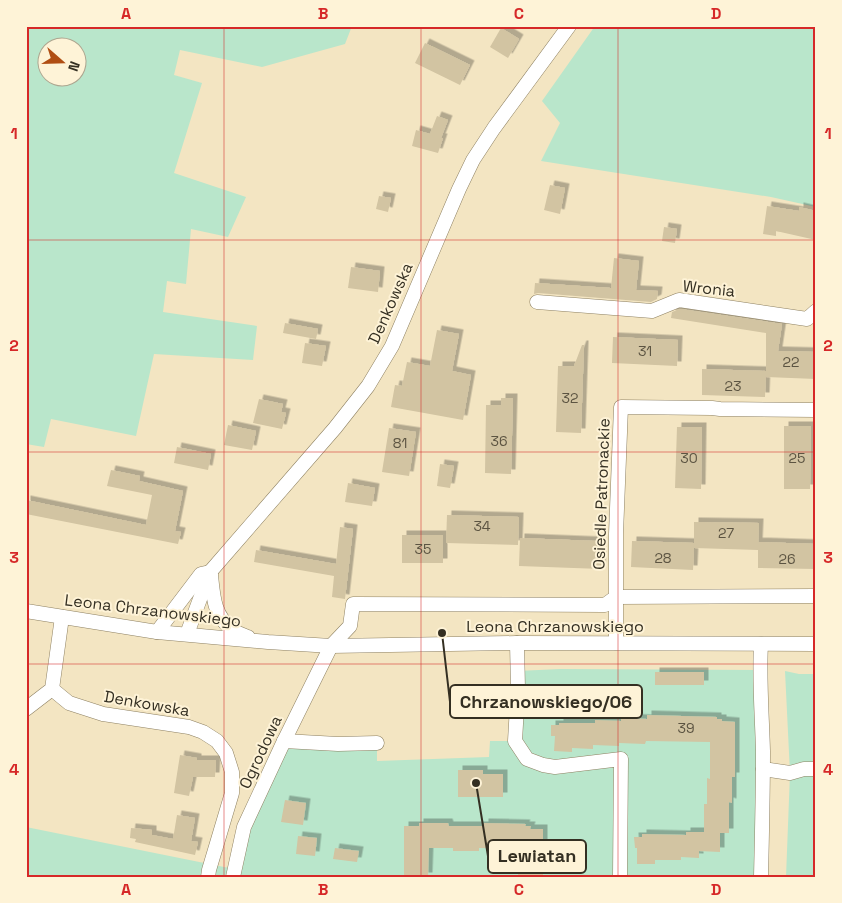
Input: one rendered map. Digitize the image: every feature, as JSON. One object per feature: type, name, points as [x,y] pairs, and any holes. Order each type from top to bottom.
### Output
[{"type":"street","name":"Denkowska","points":[[187,634],[210,572],[335,428],[368,386],[392,346],[473,160],[494,128],[569,26]]},
{"type":"street","name":"Wronia","points":[[537,302],[652,312],[679,300],[807,319],[816,311]]},
{"type":"street","name":"Osiedle Patronackie","points":[[616,643],[616,534],[621,406],[816,410]]},
{"type":"street","name":"Denkowska","points":[[158,632],[201,574],[210,572]]},
{"type":"street","points":[[210,572],[218,614],[233,630],[256,641]]},
{"type":"street","points":[[616,597],[816,596]]},
{"type":"street","name":"Ogrodowa","points":[[233,877],[244,826],[331,646],[350,626],[353,604],[605,605],[616,597]]},
{"type":"street","name":"Leona Chrzanowskiego","points":[[26,611],[158,632],[331,646],[517,642],[816,644]]},
{"type":"street","points":[[26,708],[52,689],[62,617]]},
{"type":"street","points":[[517,642],[518,690],[515,740],[528,759],[555,767],[621,759],[620,877]]},
{"type":"street","points":[[761,644],[763,769],[761,877]]},
{"type":"street","name":"Denkowska","points":[[52,689],[70,703],[102,714],[190,726],[217,741],[226,753],[232,772],[232,793],[208,877]]},
{"type":"street","points":[[284,740],[338,744],[377,743]]},
{"type":"street","points":[[763,769],[790,773],[804,769],[816,769]]},
{"type":"green space","points":[[26,26],[352,26],[345,44],[262,67],[180,50],[174,75],[202,83],[174,173],[246,197],[228,237],[191,229],[186,284],[167,281],[163,312],[257,326],[253,360],[154,354],[136,436],[51,419],[44,447],[26,444]]},
{"type":"green space","points":[[595,26],[816,26],[816,207],[771,197],[541,161],[560,123],[542,101]]},
{"type":"green space","points":[[560,669],[760,670],[761,877],[26,877],[26,827],[234,869],[284,741],[377,743],[377,761],[489,757],[490,741],[514,741],[517,671]]},
{"type":"green space","points":[[785,671],[799,674],[816,674],[816,877],[786,877],[790,773]]},
{"type":"building","points":[[501,28],[519,39],[508,58],[490,47]]},
{"type":"building","points":[[425,43],[470,65],[460,85],[415,63]]},
{"type":"building","points":[[437,116],[448,120],[438,153],[412,146],[416,130],[430,134]]},
{"type":"building","points":[[550,185],[565,188],[560,214],[544,210]]},
{"type":"building","points":[[379,196],[391,198],[388,212],[376,209]]},
{"type":"building","points":[[767,206],[799,211],[799,207],[816,211],[816,240],[776,231],[776,236],[763,234]]},
{"type":"building","points":[[664,227],[677,229],[675,243],[662,241]]},
{"type":"building","points":[[614,258],[639,261],[636,290],[658,291],[657,299],[651,302],[534,294],[535,283],[611,288]]},
{"type":"building","points":[[351,267],[380,271],[378,292],[348,288]]},
{"type":"building","points":[[680,309],[782,324],[778,351],[816,352],[816,379],[766,377],[766,333],[671,318],[672,312]]},
{"type":"building","points":[[285,323],[318,329],[316,339],[283,333]]},
{"type":"building","points":[[437,330],[459,334],[452,371],[471,375],[463,420],[391,407],[395,385],[402,386],[407,362],[430,366]]},
{"type":"building","points":[[613,337],[678,340],[677,366],[612,363]]},
{"type":"building","points":[[305,343],[326,346],[322,366],[302,363]]},
{"type":"building","points":[[582,345],[584,345],[581,433],[556,432],[558,366],[574,366]]},
{"type":"building","points":[[702,369],[766,371],[765,397],[702,395]]},
{"type":"building","points":[[501,398],[513,398],[511,474],[485,473],[486,405],[501,405]]},
{"type":"building","points":[[259,399],[283,404],[281,412],[286,413],[282,429],[253,423]]},
{"type":"building","points":[[228,425],[256,431],[252,450],[224,445]]},
{"type":"building","points":[[784,426],[811,426],[810,489],[784,489]]},
{"type":"building","points":[[677,427],[702,427],[701,489],[675,488]]},
{"type":"building","points":[[389,428],[416,432],[409,476],[382,472]]},
{"type":"building","points":[[177,447],[211,454],[208,470],[174,463]]},
{"type":"building","points":[[440,464],[454,466],[450,488],[437,486]]},
{"type":"building","points":[[111,470],[140,476],[139,481],[183,491],[175,531],[181,532],[178,544],[26,514],[26,500],[146,525],[152,495],[107,486]]},
{"type":"building","points":[[348,483],[375,488],[372,506],[345,502]]},
{"type":"building","points":[[447,515],[519,517],[518,545],[446,543]]},
{"type":"building","points":[[694,522],[759,523],[758,542],[816,544],[816,569],[758,568],[758,550],[694,548],[693,570],[631,567],[632,541],[694,543]]},
{"type":"building","points":[[340,527],[353,529],[345,599],[332,597],[334,576],[254,562],[256,550],[336,564]]},
{"type":"building","points":[[402,535],[443,535],[443,563],[402,563]]},
{"type":"building","points":[[520,538],[596,541],[595,552],[602,553],[601,569],[519,566]]},
{"type":"building","points":[[655,672],[704,672],[704,685],[655,685]]},
{"type":"building","points":[[647,715],[717,717],[717,719],[722,719],[722,721],[735,722],[735,777],[732,777],[732,803],[729,802],[729,833],[720,833],[720,852],[699,851],[699,858],[681,857],[681,860],[655,860],[655,864],[637,864],[637,848],[635,848],[634,837],[642,837],[642,834],[686,835],[686,832],[704,832],[704,804],[707,804],[707,778],[710,779],[710,742],[646,741],[645,744],[619,743],[619,746],[593,745],[593,749],[572,748],[572,752],[554,751],[555,736],[551,736],[551,725],[559,725],[559,723],[595,723],[595,720],[621,721],[621,718],[647,719]]},
{"type":"building","points":[[180,755],[197,758],[197,760],[216,760],[215,777],[193,777],[189,796],[174,793]]},
{"type":"building","points":[[458,770],[483,770],[483,774],[503,774],[503,797],[458,797]]},
{"type":"building","points":[[285,800],[306,803],[303,825],[281,822]]},
{"type":"building","points":[[177,815],[195,818],[191,841],[198,842],[195,855],[135,842],[136,839],[130,838],[131,828],[152,830],[152,835],[173,839]]},
{"type":"building","points":[[419,823],[448,823],[449,826],[484,826],[484,823],[526,824],[525,826],[531,826],[530,829],[543,829],[543,877],[518,877],[518,849],[479,848],[479,851],[453,851],[453,848],[429,848],[428,877],[404,877],[404,826],[419,826]]},
{"type":"building","points":[[298,836],[317,838],[315,856],[296,854]]},
{"type":"building","points":[[335,848],[359,851],[357,862],[333,859]]},
{"type":"place","name":"Chrzanowskiego/06","points":[[442,633]]},
{"type":"place","name":"Lewiatan","points":[[476,783]]}]
